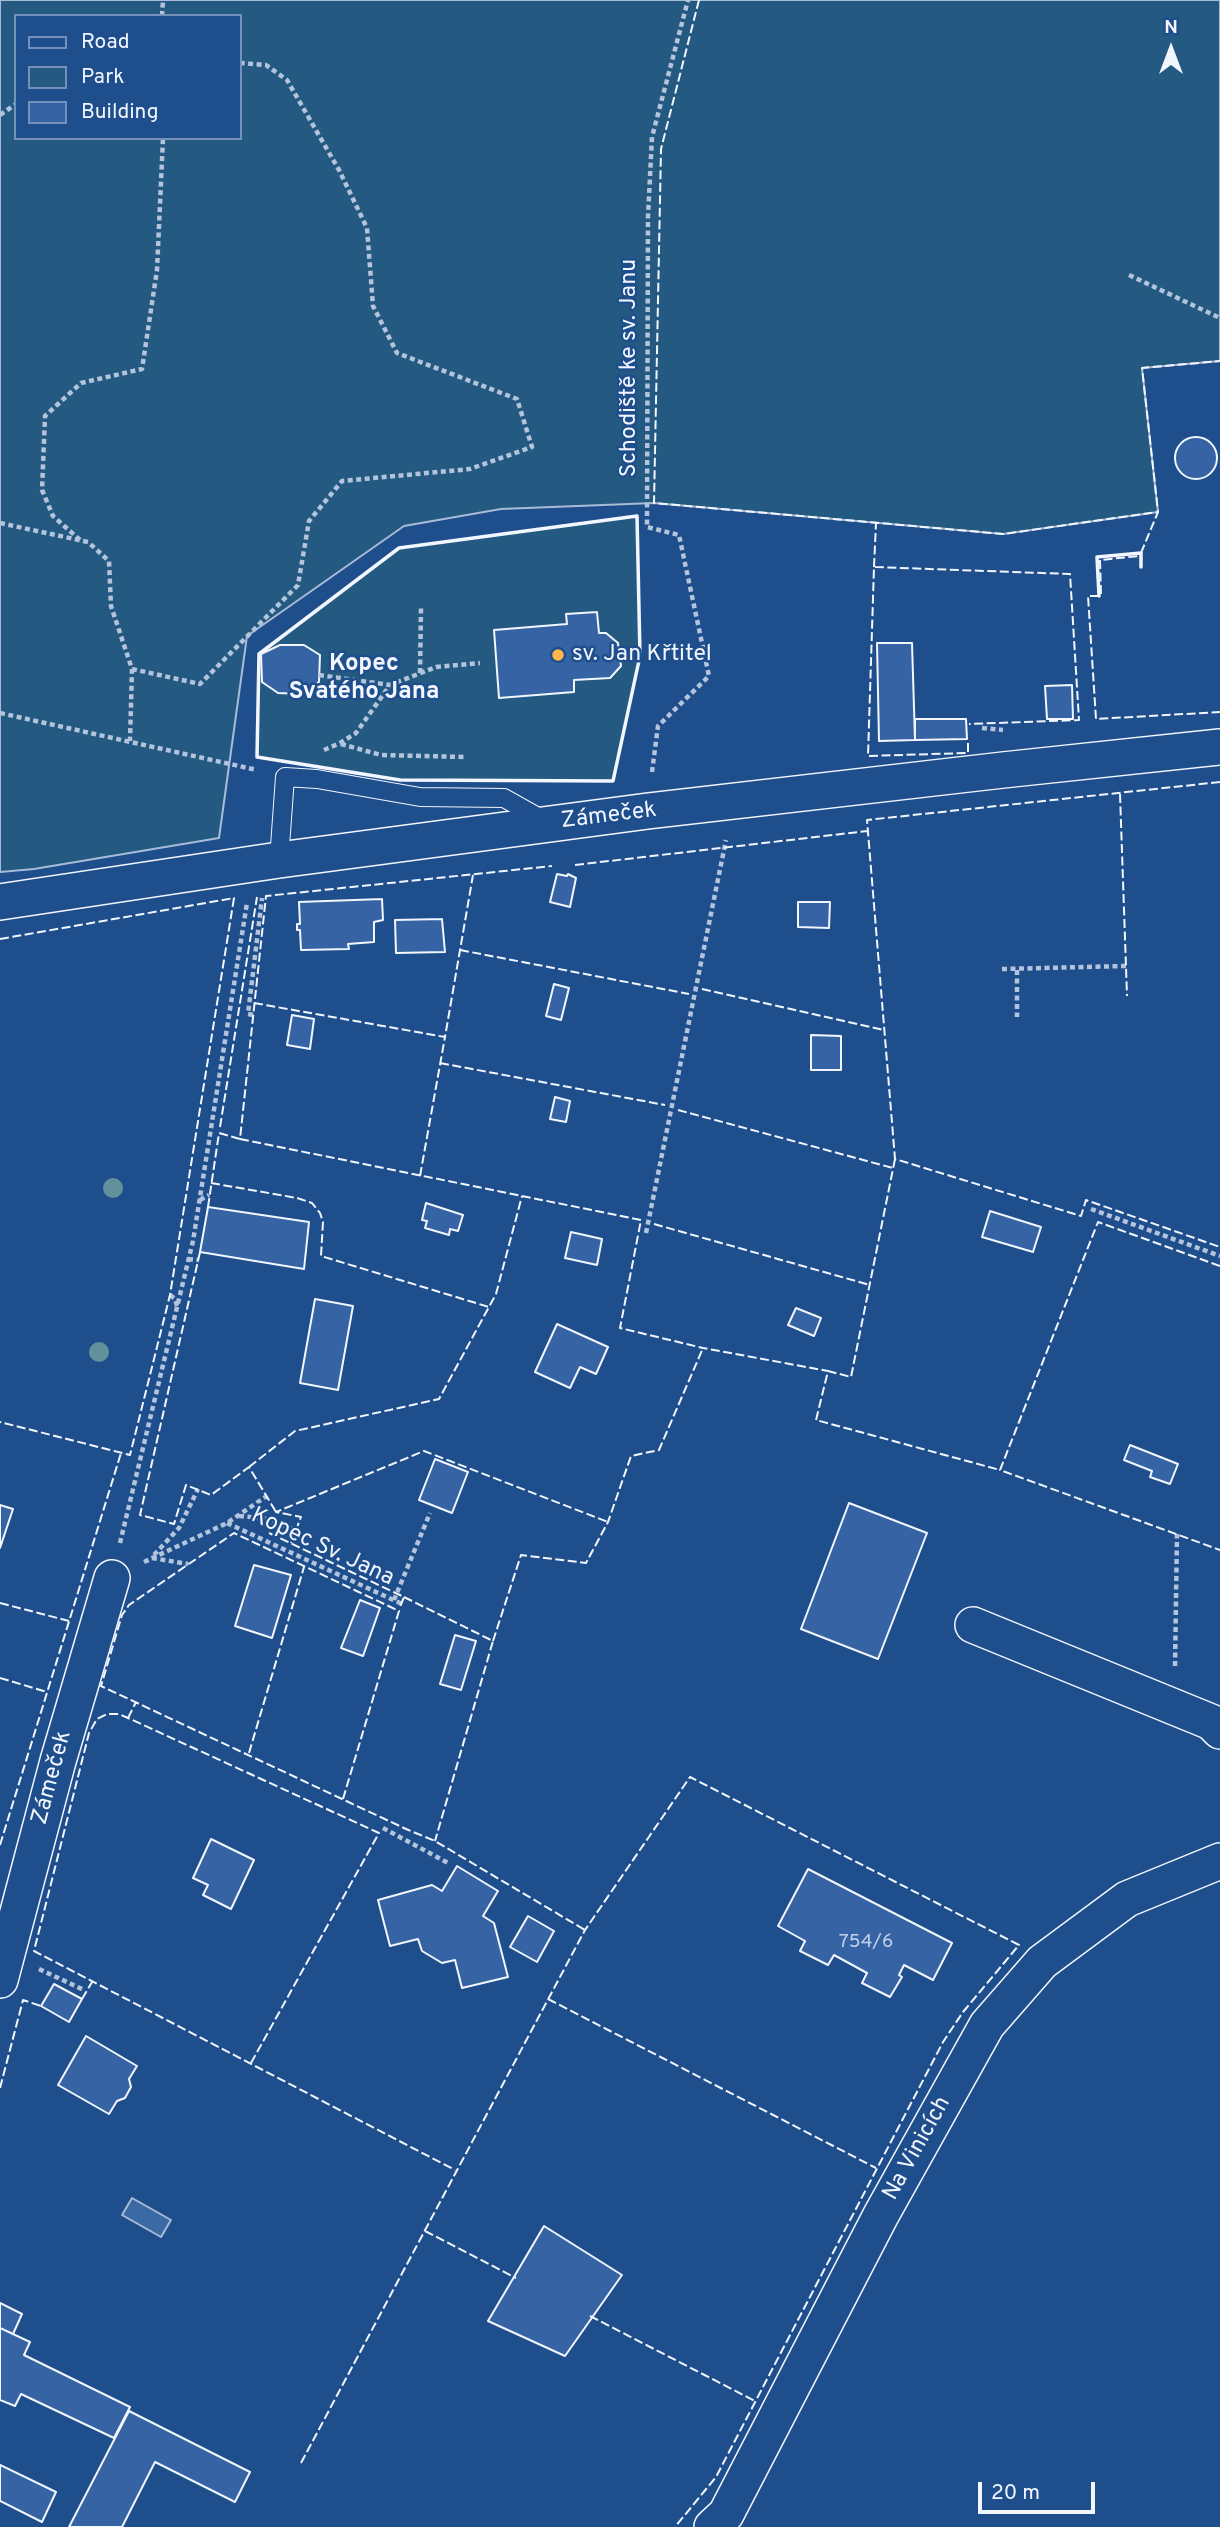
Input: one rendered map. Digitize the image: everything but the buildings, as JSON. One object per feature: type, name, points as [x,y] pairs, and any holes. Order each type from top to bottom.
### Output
[{"type":"street","name":"Zámeček","points":[[0,902],[271,874],[551,824],[648,811],[1003,769],[1220,747]]},
{"type":"street","name":"Zámeček","points":[[3,1967],[58,1760],[111,1578]]},
{"type":"street","points":[[973,1625],[1174,1706],[1211,1722],[1220,1731]]},
{"type":"street","name":"Na Vinicích","points":[[712,2527],[726,2514],[881,2215],[987,2025],[1042,1962],[1127,1899],[1220,1861]]},
{"type":"lane","points":[[271,874],[285,777],[313,779],[420,797],[504,798],[551,824]]},
{"type":"path","name":"Schodiště ke sv. Janu","points":[[648,811],[658,726],[709,677],[679,535],[647,527],[648,216],[652,137],[688,0]]},
{"type":"path","points":[[132,669],[200,684],[298,585],[309,521],[342,481],[471,469],[532,447],[517,399],[397,353],[373,306],[367,228],[339,170],[288,80],[266,65],[242,62]]},
{"type":"path","points":[[80,540],[53,516],[42,490],[45,416],[82,383],[142,369],[157,270],[163,140]]},
{"type":"path","points":[[1129,275],[1220,318]]},
{"type":"path","points":[[0,523],[88,542],[109,561],[111,606],[132,669],[130,741]]},
{"type":"path","points":[[420,673],[421,607]]},
{"type":"path","points":[[319,674],[390,685],[436,667],[480,663]]},
{"type":"path","points":[[313,779],[318,752],[340,744],[356,733],[390,685]]},
{"type":"path","points":[[0,713],[223,760],[285,777]]},
{"type":"path","points":[[340,744],[381,755],[464,757]]},
{"type":"path","points":[[646,1233],[734,801]]},
{"type":"path","points":[[253,1015],[248,1014],[271,874]]},
{"type":"path","points":[[111,1578],[178,1307],[200,1200],[248,897]]},
{"type":"path","points":[[1002,969],[1126,966]]},
{"type":"path","points":[[1017,970],[1017,1017]]},
{"type":"path","points":[[200,1200],[209,1195]]},
{"type":"path","points":[[1091,1209],[1220,1256]]},
{"type":"path","points":[[188,1259],[199,1260]]},
{"type":"path","points":[[170,1295],[175,1298],[178,1307]]},
{"type":"path","points":[[151,1558],[179,1528],[198,1489]]},
{"type":"path","points":[[227,1523],[267,1496]]},
{"type":"path","points":[[394,1600],[430,1513]]},
{"type":"path","points":[[238,1516],[263,1518],[296,1530]]},
{"type":"path","name":"Kopec Sv. Jana","points":[[151,1558],[227,1523],[402,1604]]},
{"type":"path","points":[[1174,1706],[1177,1534]]},
{"type":"path","points":[[151,1558],[188,1564]]},
{"type":"path","points":[[383,1828],[450,1864]]},
{"type":"path","points":[[3,1967],[84,1990]]},
{"type":"green space","points":[[0,0],[1220,0],[1220,361],[1142,368],[1158,512],[1003,534],[654,503],[501,509],[404,526],[247,636],[219,838],[34,869],[0,872]]},
{"type":"green space","points":[[637,516],[640,656],[613,781],[400,780],[257,757],[259,654],[399,548]]},
{"type":"shaded area","points":[[132,2198],[171,2220],[161,2237],[122,2215]]},
{"type":"fence","points":[[699,0],[661,149],[654,503],[1003,534],[1158,512]]},
{"type":"fence","points":[[1141,553],[1158,512],[1142,368],[1220,361]]},
{"type":"fence","points":[[874,567],[876,523]]},
{"type":"fence","points":[[1101,594],[1100,560],[1139,556]]},
{"type":"fence","points":[[968,743],[968,753],[868,756],[874,567],[1070,574],[1079,720],[969,724]]},
{"type":"fence","points":[[1099,596],[1088,596],[1096,719],[1220,712]]},
{"type":"fence","points":[[1220,782],[867,820],[895,1159],[1081,1216],[1086,1200],[1220,1247]]},
{"type":"fence","points":[[1120,794],[1127,996]]},
{"type":"fence","points":[[575,865],[867,831]]},
{"type":"fence","points":[[208,1207],[219,1133],[240,1139],[266,896],[552,866]]},
{"type":"fence","points":[[254,1003],[445,1037],[473,875]]},
{"type":"fence","points":[[220,1127],[257,897]]},
{"type":"fence","points":[[0,939],[234,898],[170,1295],[130,1455],[0,1422]]},
{"type":"fence","points":[[460,950],[689,994]]},
{"type":"fence","points":[[702,989],[884,1030]]},
{"type":"fence","points":[[420,1176],[445,1037]]},
{"type":"fence","points":[[440,1063],[665,1105]]},
{"type":"fence","points":[[678,1110],[893,1168]]},
{"type":"fence","points":[[240,1139],[641,1220],[620,1328],[703,1348],[828,1371]]},
{"type":"fence","points":[[895,1159],[851,1377],[828,1371],[816,1420],[1000,1470]]},
{"type":"fence","points":[[211,1183],[312,1203],[323,1222],[321,1256],[489,1307]]},
{"type":"fence","points":[[249,1467],[295,1431],[439,1399],[496,1294],[522,1196]]},
{"type":"fence","points":[[1220,1266],[1098,1222],[1000,1470],[1220,1550]]},
{"type":"fence","points":[[654,1224],[870,1285]]},
{"type":"fence","points":[[200,1252],[140,1515],[174,1524],[186,1485],[211,1495],[249,1467],[276,1512]]},
{"type":"fence","points":[[493,1641],[521,1555],[586,1563],[608,1522],[631,1456],[659,1450],[703,1348]]},
{"type":"fence","points":[[291,1543],[301,1517],[276,1512],[424,1451],[608,1522]]},
{"type":"fence","points":[[0,1845],[121,1453]]},
{"type":"fence","points":[[343,1799],[399,1611],[234,1533],[129,1605],[122,1615],[101,1686],[406,1829],[435,1841],[585,1930]]},
{"type":"fence","points":[[269,1533],[404,1597],[400,1607]]},
{"type":"fence","points":[[249,1753],[304,1567]]},
{"type":"fence","points":[[404,1597],[493,1641],[435,1841]]},
{"type":"fence","points":[[0,1603],[69,1621]]},
{"type":"fence","points":[[0,1678],[47,1692]]},
{"type":"fence","points":[[128,1718],[136,1702]]},
{"type":"fence","points":[[251,2063],[379,1833],[119,1714],[107,1714],[97,1719],[89,1733],[34,1951],[455,2170]]},
{"type":"fence","points":[[301,2463],[585,1930],[690,1777],[1019,1945],[963,2012],[943,2042],[716,2477],[675,2527]]},
{"type":"fence","points":[[82,1999],[92,1982]]},
{"type":"fence","points":[[548,1999],[876,2168]]},
{"type":"fence","points":[[0,2088],[23,2000],[41,2006]]},
{"type":"fence","points":[[425,2231],[516,2278]]},
{"type":"fence","points":[[590,2316],[755,2401]]},
{"type":"wall","points":[[637,516],[640,656],[613,781],[400,780],[257,757],[259,654],[399,548],[637,516]]},
{"type":"wall","points":[[1099,596],[1097,557],[1141,553],[1141,567]]},
{"type":"place","name":"sv. Jan Křtitel","points":[[558,655]]},
{"type":"district","name":"Kopec Svatého Jana","points":[[364,679]]}]
